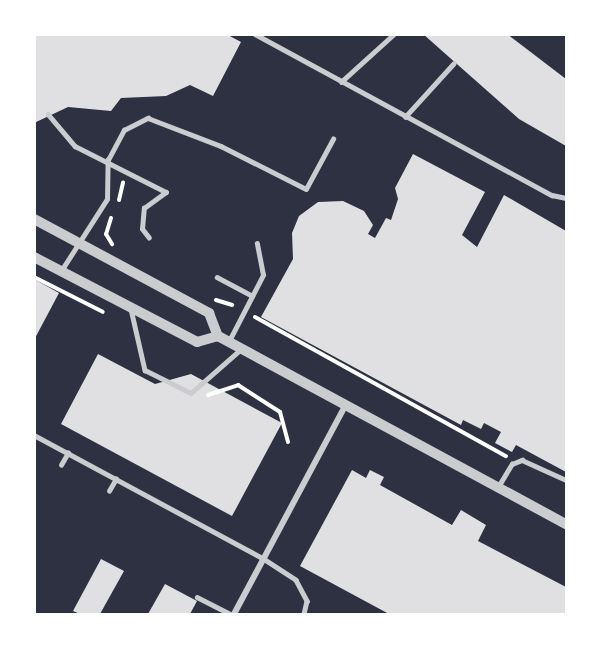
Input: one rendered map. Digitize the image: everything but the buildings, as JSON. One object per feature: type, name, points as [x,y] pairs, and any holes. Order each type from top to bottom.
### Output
[{"type":"street","points":[[34,219],[209,314],[218,336]]},
{"type":"street","points":[[34,257],[197,342],[218,336],[229,341],[567,524]]},
{"type":"street","points":[[232,615],[346,404]]},
{"type":"lane","points":[[255,34],[405,117],[567,198]]},
{"type":"lane","points":[[341,82],[394,34]]},
{"type":"lane","points":[[405,117],[453,64]]},
{"type":"lane","points":[[48,114],[75,147],[108,160],[166,192],[144,208],[142,229],[149,238]]},
{"type":"lane","points":[[61,271],[107,199],[108,160],[124,130],[148,118],[221,146],[306,189],[333,139]]},
{"type":"lane","points":[[229,341],[262,275],[257,244]]},
{"type":"lane","points":[[218,277],[252,296]]},
{"type":"lane","points":[[130,307],[145,370],[191,393],[242,349]]},
{"type":"lane","points":[[34,435],[264,559],[296,580],[307,601],[304,614]]},
{"type":"lane","points":[[61,465],[68,453]]},
{"type":"lane","points":[[498,488],[512,464],[522,460],[567,480]]},
{"type":"lane","points":[[109,491],[116,479]]},
{"type":"lane","points":[[197,597],[232,615]]},
{"type":"path","points":[[117,205],[123,182]]},
{"type":"path","points":[[112,215],[106,234],[118,249]]},
{"type":"path","points":[[34,277],[111,317]]},
{"type":"path","points":[[205,297],[232,305]]},
{"type":"path","points":[[255,317],[508,457],[515,453]]},
{"type":"path","points":[[200,397],[238,385],[280,412],[288,442]]}]
